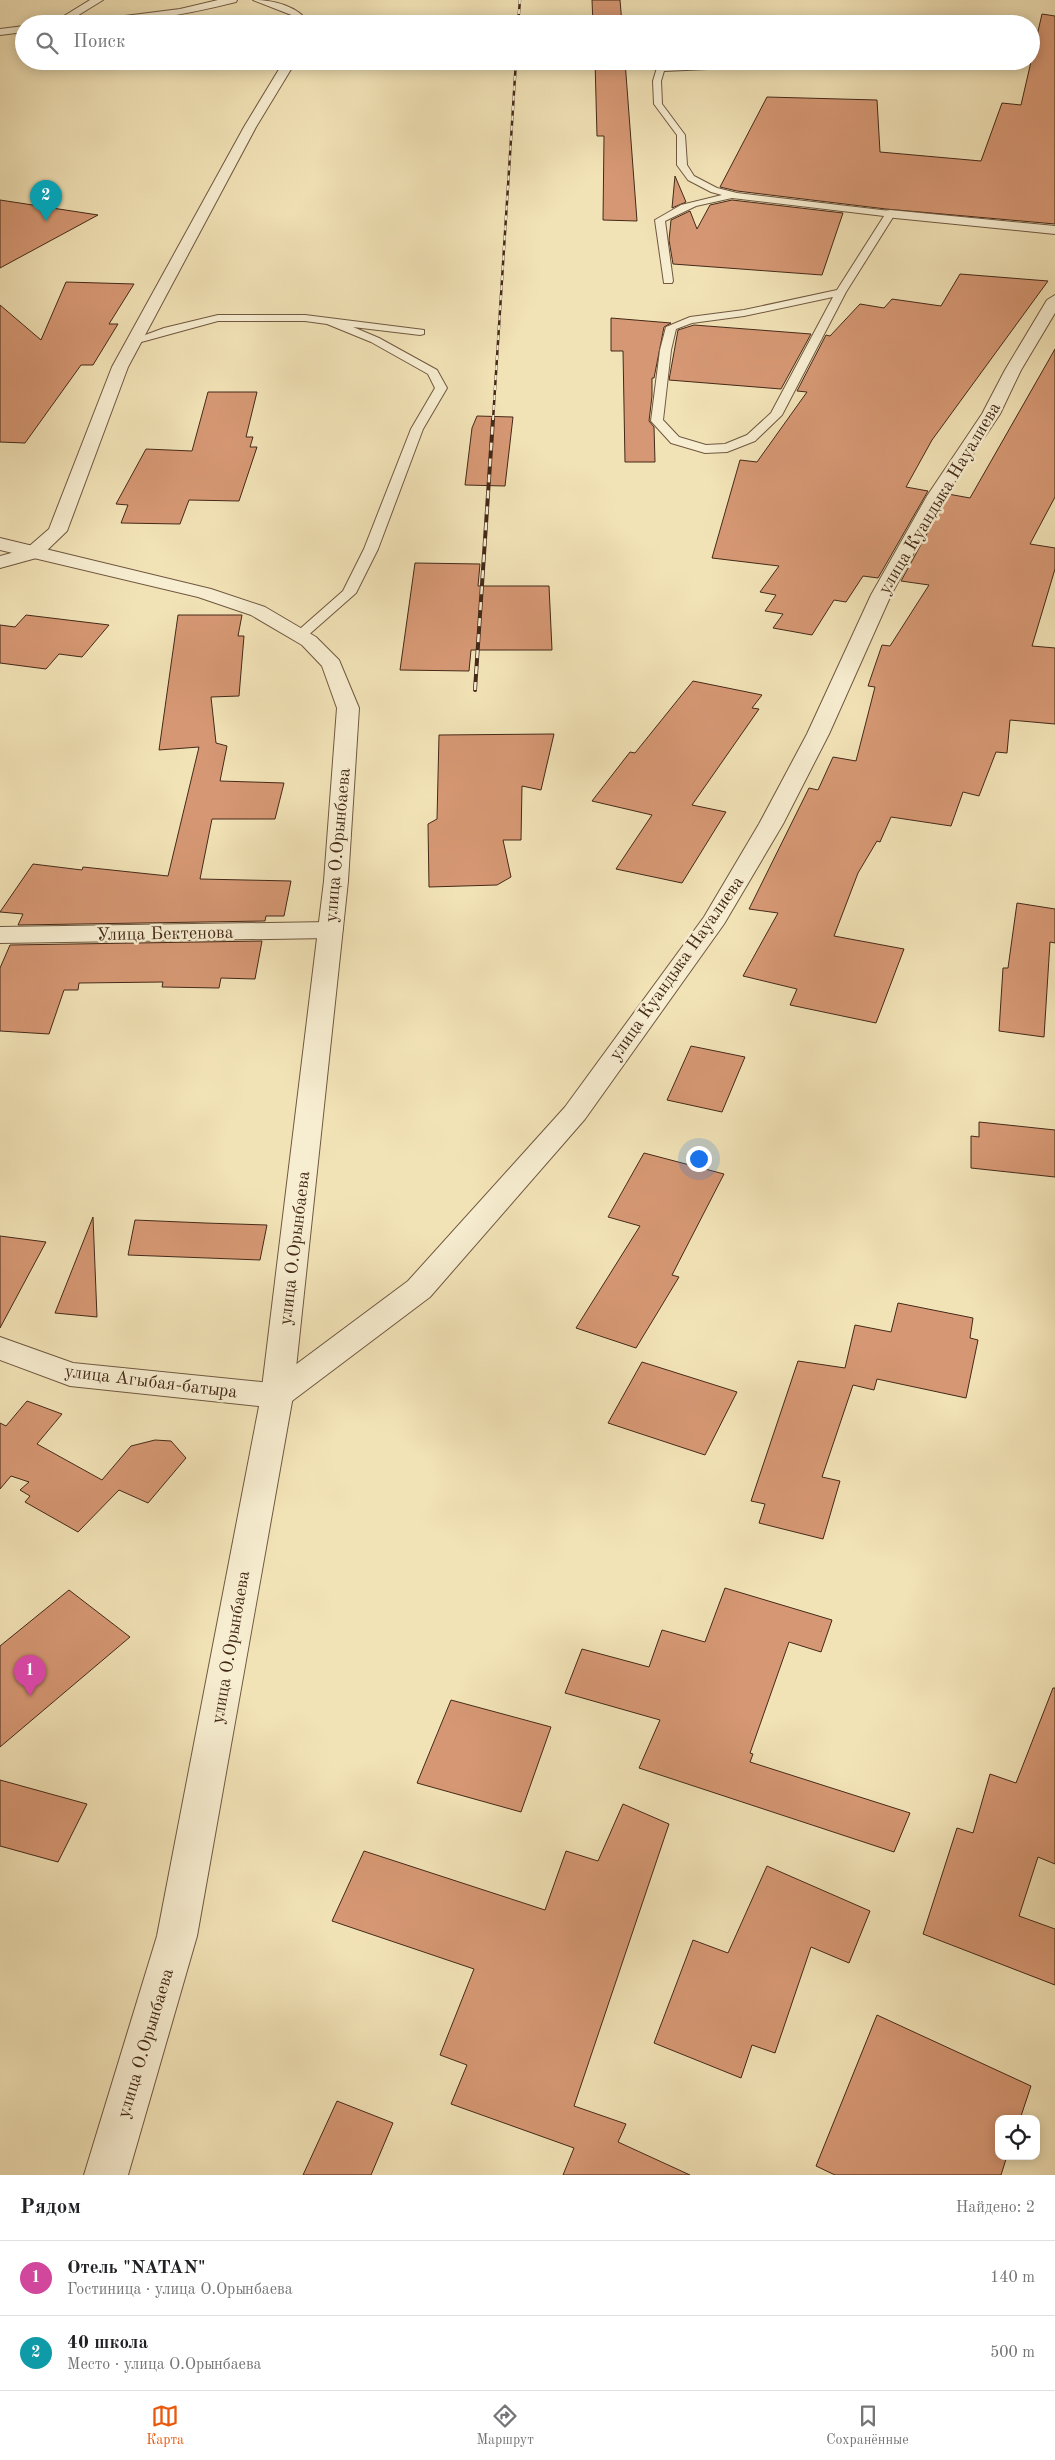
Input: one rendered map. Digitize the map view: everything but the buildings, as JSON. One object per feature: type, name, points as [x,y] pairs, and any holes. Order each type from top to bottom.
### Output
[{"type":"street","points":[[72,15],[98,0]]},
{"type":"street","points":[[156,15],[180,12],[232,0]]},
{"type":"street","points":[[258,0],[299,15]]},
{"type":"street","points":[[0,32],[15,30]]},
{"type":"street","points":[[0,562],[33,552],[58,531],[120,367],[250,127],[285,70]]},
{"type":"street","points":[[890,214],[1055,230]]},
{"type":"street","name":"улица Куандыка Науалиева","points":[[277,1396],[419,1289],[575,1113],[715,918],[772,824],[818,734],[881,595],[936,496],[991,414],[1013,370],[1055,300]]},
{"type":"street","name":"улица О.Орынбаева","points":[[0,544],[204,593],[258,611],[309,641],[332,664],[348,708],[336,881],[277,1396],[177,1936],[106,2175]]},
{"type":"street","name":"Улица Бектенова","points":[[0,935],[330,930]]},
{"type":"street","name":"улица Агыбая-батыра","points":[[0,1348],[70,1374],[277,1396]]},
{"type":"lane","points":[[661,70],[658,81],[658,104],[681,135],[682,165],[691,178],[714,190],[737,196],[890,214],[841,292],[776,415],[751,438],[726,448],[705,449],[675,440],[657,421],[662,402],[663,351],[671,327],[690,320],[744,313],[841,292]]},
{"type":"lane","points":[[668,281],[660,220],[680,208],[703,200],[737,196]]},
{"type":"lane","points":[[134,341],[168,330],[218,318],[305,318],[420,332]]},
{"type":"lane","points":[[300,635],[349,593],[371,548],[417,429],[441,388],[433,372],[375,340],[329,321]]},
{"type":"railway","points":[[519,15],[520,0]]},
{"type":"railway","points":[[493,420],[515,70]]},
{"type":"railway","points":[[475,690],[493,419]]},
{"type":"place","name":"40 школа","points":[[46,221]]},
{"type":"place","name":"Отель \"NATAN\"","points":[[30,1696]]}]
